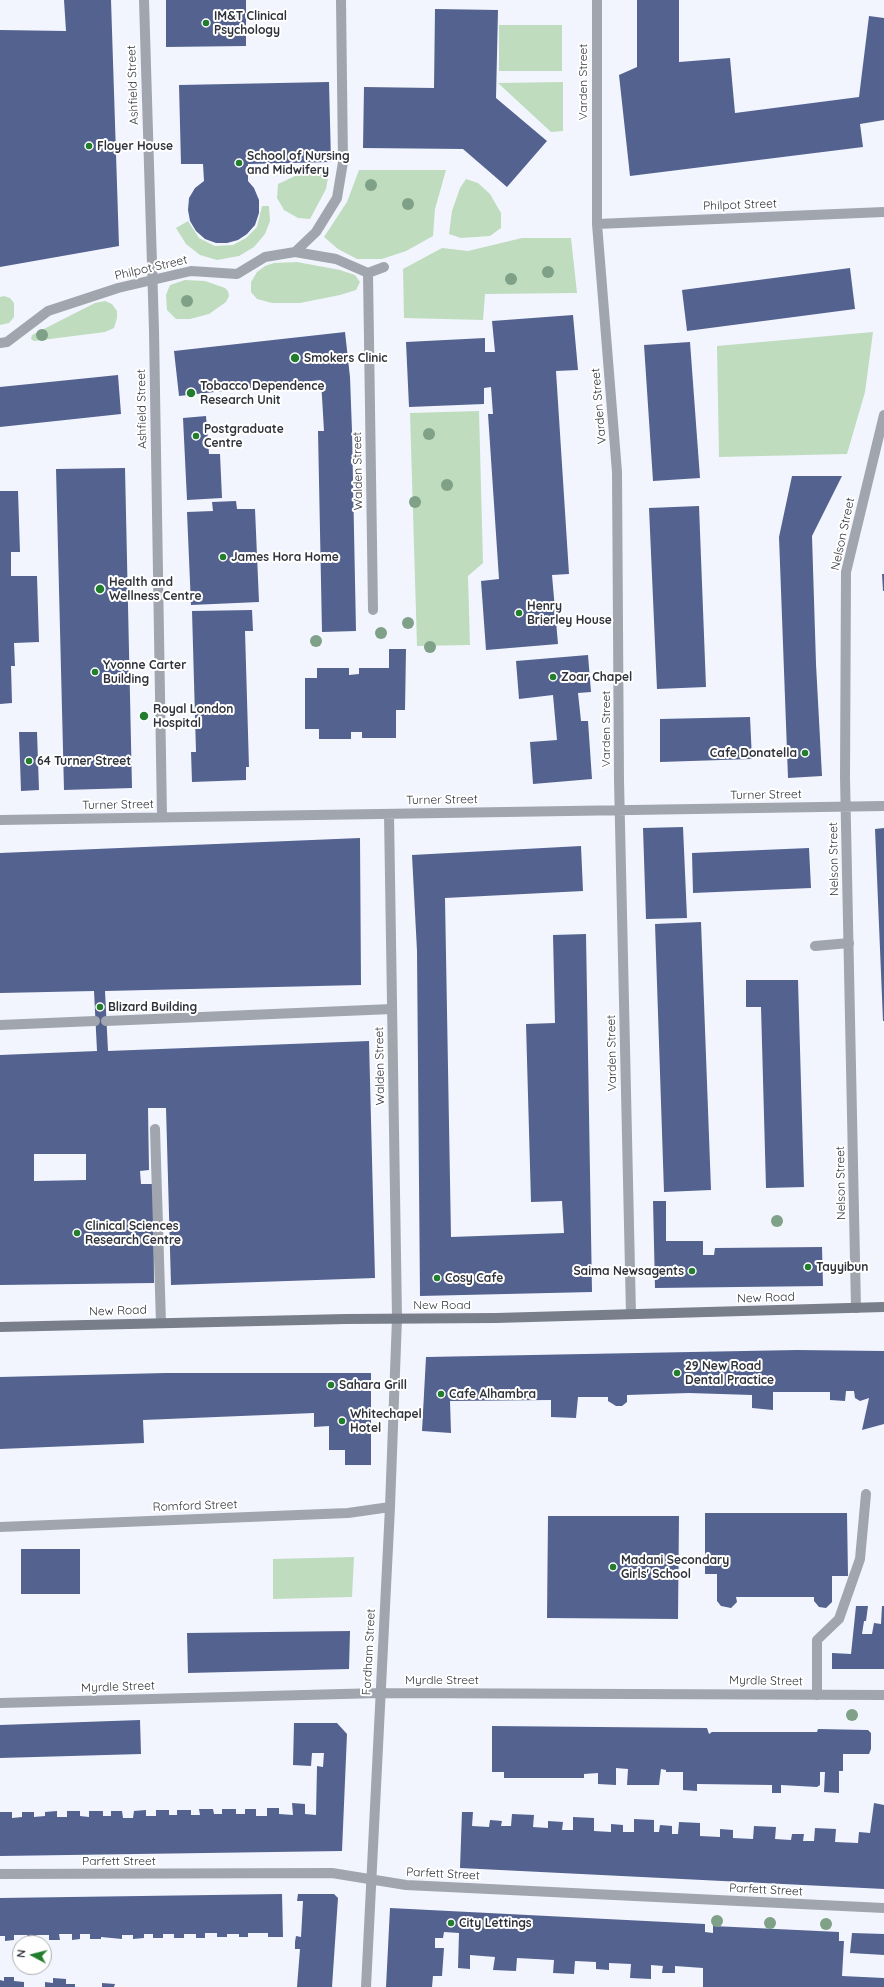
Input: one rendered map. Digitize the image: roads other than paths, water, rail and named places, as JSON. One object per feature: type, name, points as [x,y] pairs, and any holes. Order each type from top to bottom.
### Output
[{"type":"main road","name":"New Road","points":[[0,1328],[397,1318],[496,1318],[884,1307]]},
{"type":"street","name":"Ashfield Street","points":[[144,0],[152,279],[162,817]]},
{"type":"street","points":[[295,252],[316,232],[337,198],[343,162],[341,0]]},
{"type":"street","name":"Varden Street","points":[[596,0],[596,224],[617,472],[620,810],[631,1314]]},
{"type":"street","name":"Philpot Street","points":[[596,224],[884,212]]},
{"type":"street","name":"Philpot Street","points":[[0,343],[7,342],[48,311],[152,279],[191,271],[237,274],[264,257],[295,252],[336,259],[368,273]]},
{"type":"street","points":[[368,273],[384,267]]},
{"type":"street","name":"Walden Street","points":[[368,273],[373,610]]},
{"type":"street","name":"Nelson Street","points":[[856,1308],[846,807],[846,572],[884,415]]},
{"type":"street","name":"Turner Street","points":[[0,820],[884,806]]},
{"type":"street","name":"Walden Street","points":[[389,814],[397,1318]]},
{"type":"street","points":[[815,946],[849,943]]},
{"type":"street","points":[[106,1021],[392,1009]]},
{"type":"street","points":[[0,1025],[96,1021]]},
{"type":"street","points":[[155,1129],[162,1323]]},
{"type":"street","name":"Fordham Street","points":[[366,1987],[390,1507],[397,1318]]},
{"type":"street","points":[[817,1695],[817,1640],[839,1619],[860,1559],[866,1494]]},
{"type":"street","name":"Romford Street","points":[[0,1527],[348,1513],[390,1507]]},
{"type":"street","name":"Myrdle Street","points":[[0,1703],[380,1692],[884,1695]]},
{"type":"street","name":"Parfett Street","points":[[0,1874],[332,1873],[406,1885],[884,1908]]},
{"type":"place","name":"IM&T Clinical Psychology","points":[[206,23]]},
{"type":"place","name":"Floyer House","points":[[89,146]]},
{"type":"place","name":"School of Nursing and Midwifery","points":[[239,163]]},
{"type":"place","name":"Smokers Clinic","points":[[295,358]]},
{"type":"place","name":"Tobacco Dependence Research Unit","points":[[191,393]]},
{"type":"place","name":"Postgraduate Centre","points":[[196,436]]},
{"type":"place","name":"James Hora Home","points":[[223,557]]},
{"type":"place","name":"Health and Wellness Centre","points":[[100,589]]},
{"type":"place","name":"Henry Brierley House","points":[[519,613]]},
{"type":"place","name":"Yvonne Carter Building","points":[[95,672]]},
{"type":"place","name":"Zoar Chapel","points":[[553,677]]},
{"type":"place","name":"Royal London Hospital","points":[[144,716]]},
{"type":"place","name":"Cafe Donatella","points":[[805,753]]},
{"type":"place","name":"64 Turner Street","points":[[29,761]]},
{"type":"place","name":"Blizard Building","points":[[100,1007]]},
{"type":"place","name":"Clinical Sciences Research Centre","points":[[77,1233]]},
{"type":"place","name":"Tayyibun","points":[[808,1267]]},
{"type":"place","name":"Saima Newsagents","points":[[692,1271]]},
{"type":"place","name":"Cosy Cafe","points":[[437,1278]]},
{"type":"place","name":"29 New Road Dental Practice","points":[[677,1373]]},
{"type":"place","name":"Sahara Grill","points":[[331,1385]]},
{"type":"place","name":"Cafe Alhambra","points":[[441,1394]]},
{"type":"place","name":"Whitechapel Hotel","points":[[342,1421]]},
{"type":"place","name":"Madani Secondary Girls' School","points":[[613,1567]]},
{"type":"place","name":"City Lettings","points":[[451,1923]]}]
